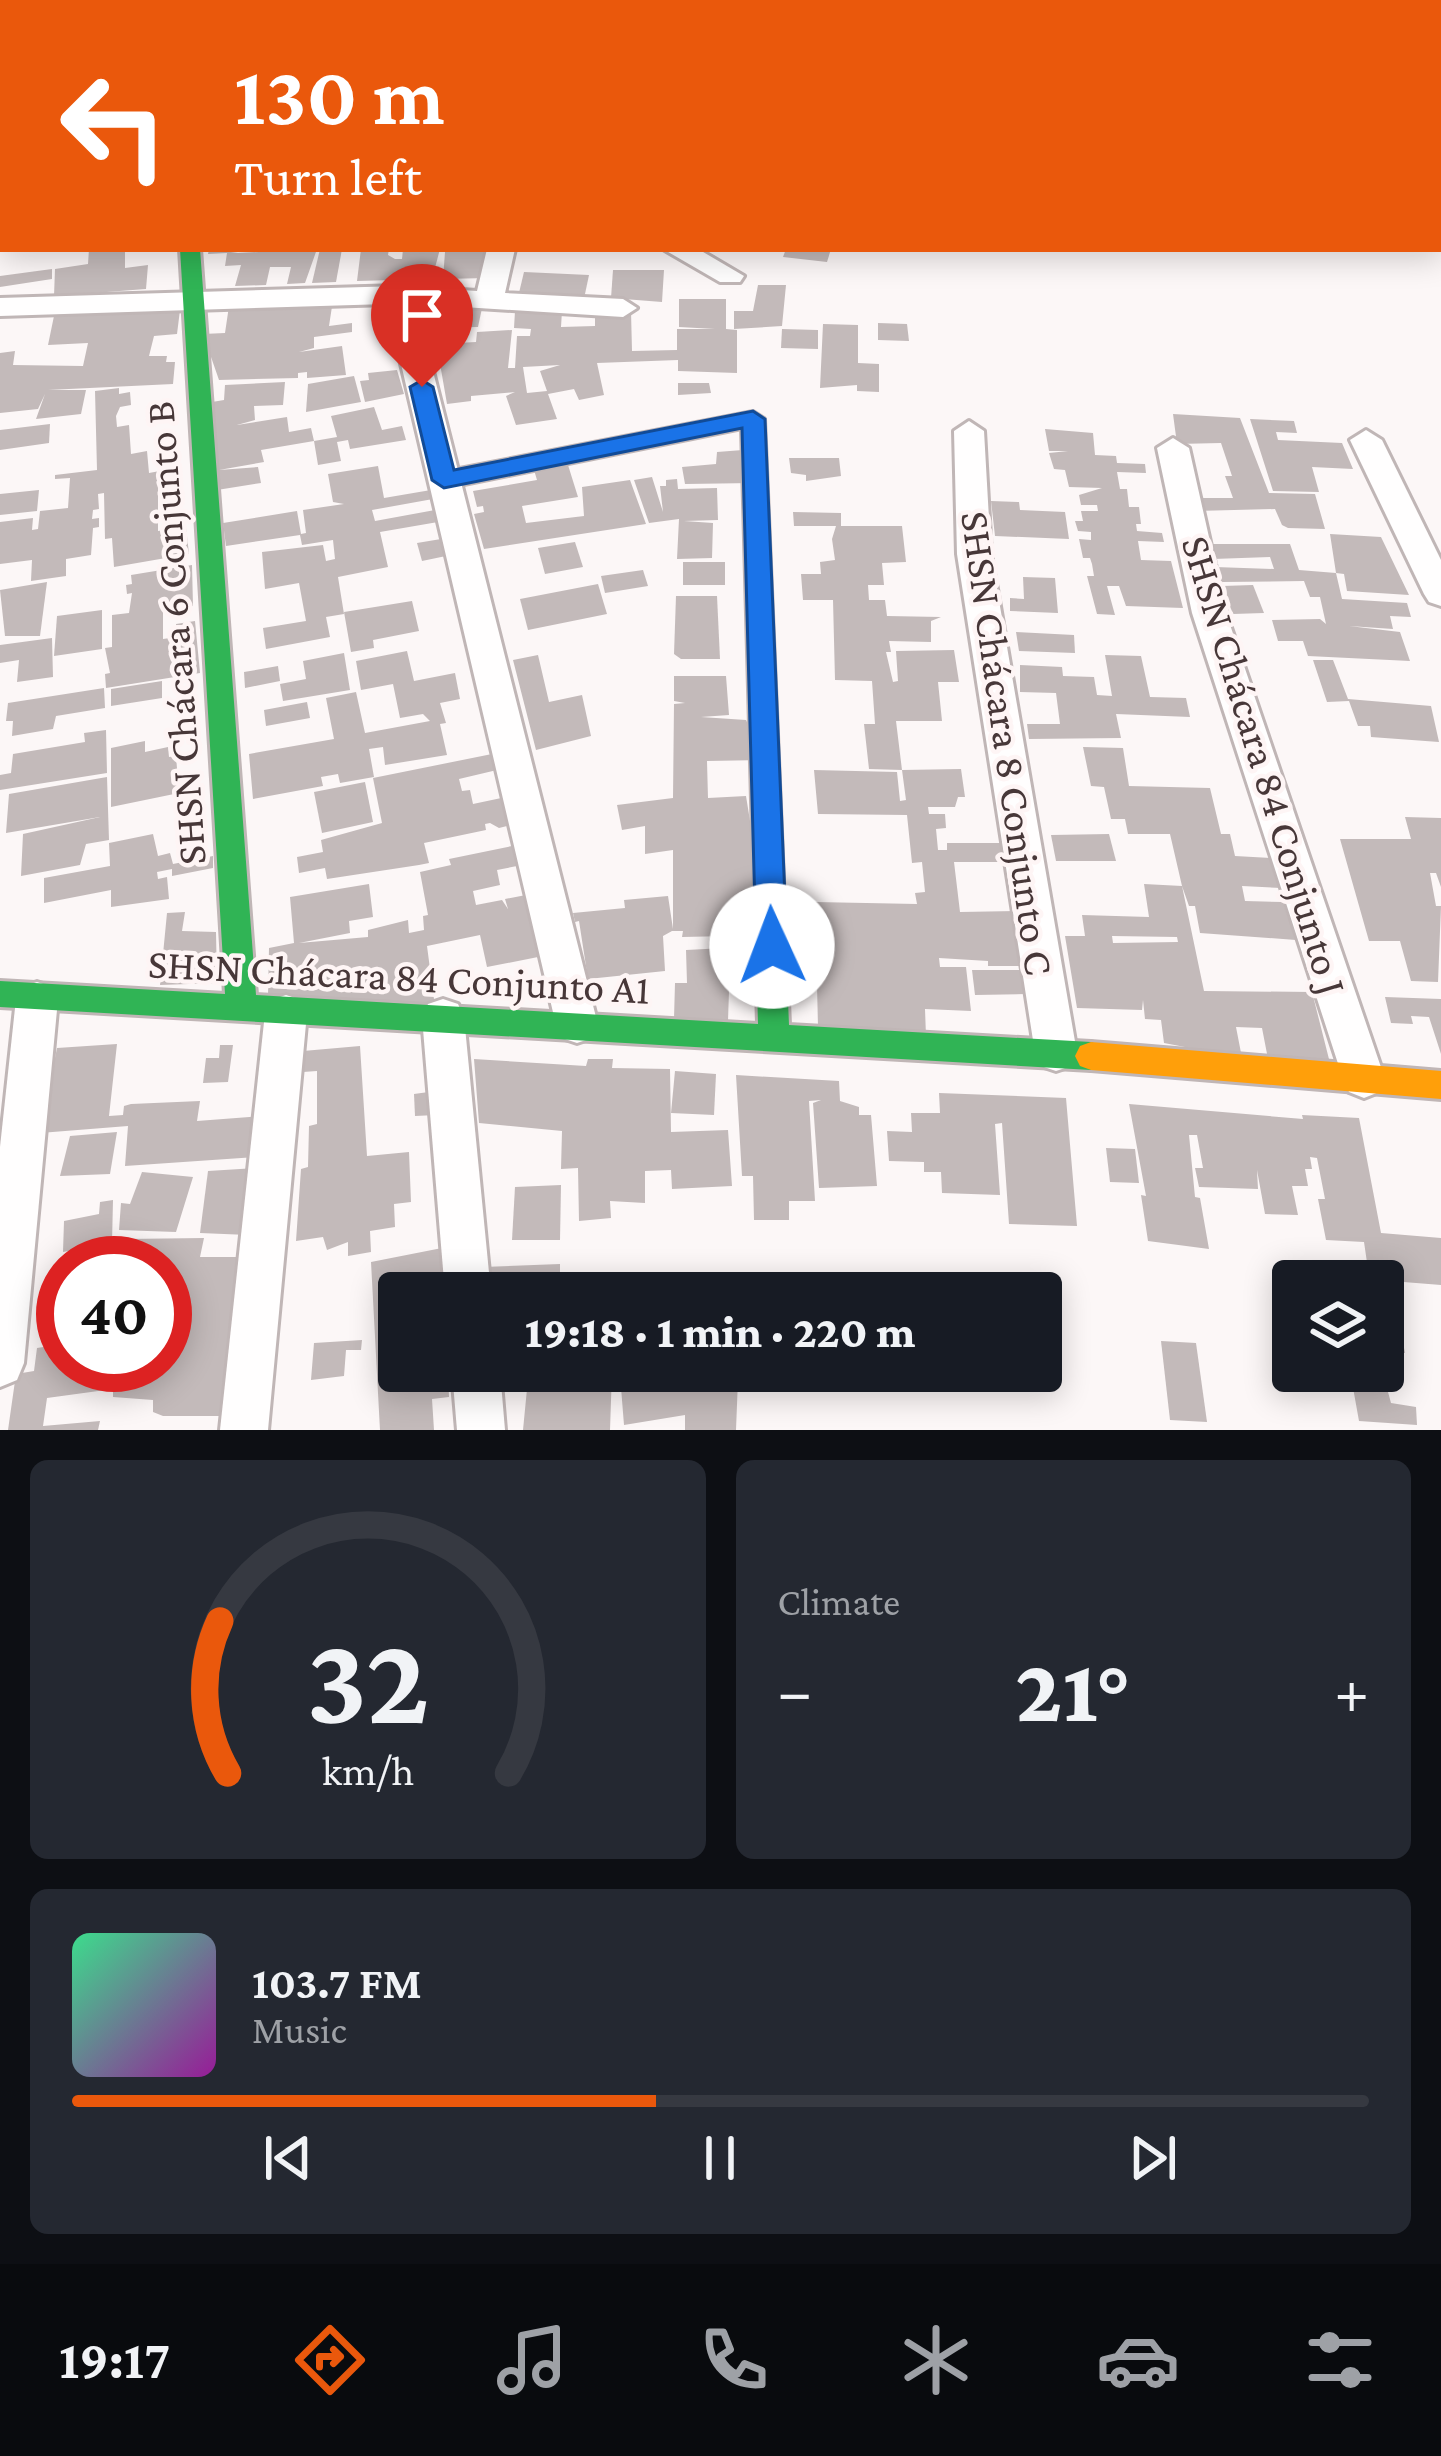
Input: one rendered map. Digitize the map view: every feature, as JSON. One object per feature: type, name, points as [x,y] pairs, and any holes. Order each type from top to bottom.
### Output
[{"type":"street","name":"SHSN Chácara 6 Conjunto B","points":[[190,252],[264,1012]]},
{"type":"street","points":[[490,298],[500,252]]},
{"type":"street","points":[[683,252],[730,276]]},
{"type":"street","points":[[399,295],[577,1025]]},
{"type":"street","points":[[0,307],[399,295],[623,308]]},
{"type":"street","points":[[444,480],[753,419],[774,1038]]},
{"type":"street","name":"SHSN Chácara 8 Conjunto C","points":[[968,431],[974,554],[1055,1053]]},
{"type":"street","points":[[1366,440],[1441,594]]},
{"type":"street","name":"SHSN Chácara 84 Conjunto J","points":[[1173,448],[1209,614],[1364,1079]]},
{"type":"street","points":[[0,1363],[18,997]]},
{"type":"street","name":"SHSN Chácara 84 Conjunto A1","points":[[18,997],[1055,1053],[1441,1085]]},
{"type":"street","points":[[244,1430],[264,1012]]},
{"type":"street","points":[[443,1017],[466,1272]]},
{"type":"street","points":[[478,1392],[481,1430]]},
{"type":"building","points":[[89,252],[125,252],[125,268],[148,265],[146,289],[54,296],[55,269],[88,264]]},
{"type":"building","points":[[208,252],[316,252],[305,283],[287,284],[291,267],[270,267],[266,285],[235,286],[241,265],[225,266],[227,253]]},
{"type":"building","points":[[319,252],[341,252],[336,282],[312,283]]},
{"type":"building","points":[[361,252],[388,252],[402,259],[403,252],[439,252],[432,279],[357,281]]},
{"type":"building","points":[[445,252],[490,252],[488,278],[443,279]]},
{"type":"building","points":[[785,252],[830,252],[827,262],[783,257]]},
{"type":"building","points":[[52,269],[52,279],[0,287],[0,276]]},
{"type":"building","points":[[613,270],[664,270],[662,302],[611,298]]},
{"type":"building","points":[[524,272],[589,275],[582,300],[518,297]]},
{"type":"building","points":[[758,285],[786,285],[782,326],[734,329],[734,311],[753,311]]},
{"type":"building","points":[[679,299],[726,299],[726,329],[737,330],[737,373],[678,371],[678,360],[597,363],[604,395],[579,400],[574,389],[548,394],[557,419],[516,425],[506,396],[515,392],[471,396],[471,401],[447,404],[439,358],[431,358],[439,353],[439,344],[476,342],[477,332],[512,330],[508,368],[515,368],[517,336],[530,336],[531,329],[514,328],[515,311],[562,311],[561,327],[595,326],[595,315],[631,311],[632,351],[677,350],[677,329],[715,329],[679,327]],"holes":[[[560,365],[540,371],[547,391],[527,393],[523,367]]]},
{"type":"building","points":[[333,300],[329,326],[352,323],[352,332],[314,337],[314,348],[299,352],[342,346],[346,375],[307,378],[307,372],[298,373],[298,378],[219,380],[203,334],[225,333],[229,306]]},
{"type":"building","points":[[482,308],[478,327],[428,328],[425,310]]},
{"type":"building","points":[[180,310],[177,334],[154,336],[149,356],[167,356],[166,362],[175,362],[173,384],[48,390],[86,390],[81,414],[36,419],[45,394],[38,409],[0,413],[0,353],[15,351],[13,365],[83,366],[88,343],[48,345],[54,316]]},
{"type":"building","points":[[878,323],[907,324],[909,341],[878,340]]},
{"type":"building","points":[[823,324],[858,325],[858,363],[879,364],[879,392],[857,391],[857,385],[820,388]]},
{"type":"building","points":[[782,329],[818,330],[818,349],[781,348]]},
{"type":"building","points":[[397,370],[404,394],[365,402],[360,381],[369,380],[368,373]]},
{"type":"building","points":[[354,376],[361,402],[306,412],[308,384]]},
{"type":"building","points":[[285,382],[283,405],[254,406],[255,420],[237,425],[287,417],[289,432],[311,428],[314,441],[261,450],[264,462],[219,470],[258,467],[261,483],[217,490],[206,403],[224,400],[225,385]]},
{"type":"building","points":[[678,383],[709,383],[711,393],[678,395]]},
{"type":"building","points":[[119,388],[119,394],[130,392],[131,405],[120,407],[116,416],[117,427],[129,425],[131,454],[147,451],[149,473],[176,468],[178,483],[158,486],[158,531],[186,527],[189,554],[114,567],[112,538],[105,539],[104,493],[98,494],[99,509],[93,510],[92,519],[99,518],[99,527],[93,528],[91,555],[66,559],[66,576],[31,581],[32,560],[0,564],[0,522],[33,518],[32,530],[38,529],[40,511],[68,508],[70,478],[55,479],[55,475],[97,470],[95,391]]},
{"type":"building","points":[[374,407],[382,430],[402,426],[406,440],[350,449],[348,440],[337,442],[341,461],[318,465],[314,441],[337,437],[331,416]]},
{"type":"building","points":[[1173,414],[1240,418],[1269,493],[1315,494],[1325,529],[1288,528],[1275,509],[1196,511],[1191,498],[1233,498],[1225,476],[1232,476],[1221,443],[1177,444]]},
{"type":"building","points":[[1250,419],[1294,421],[1297,433],[1276,432],[1278,440],[1342,443],[1353,469],[1312,467],[1319,492],[1273,491]]},
{"type":"building","points":[[50,424],[49,443],[0,450],[0,430]]},
{"type":"building","points":[[1045,429],[1093,433],[1095,455],[1116,456],[1117,463],[1145,464],[1146,473],[1117,472],[1120,489],[1127,489],[1129,507],[1139,507],[1137,531],[1162,533],[1164,542],[1138,541],[1141,560],[1171,561],[1183,608],[1126,606],[1119,586],[1107,586],[1115,615],[1097,614],[1087,576],[1094,576],[1092,564],[1090,558],[1083,558],[1079,539],[1091,540],[1091,532],[1078,531],[1075,521],[1083,521],[1081,511],[1098,511],[1097,505],[1081,505],[1079,495],[1102,488],[1069,487],[1065,470],[1054,469],[1049,453],[1068,451],[1049,451]]},
{"type":"building","points":[[743,450],[754,483],[685,484],[682,467],[716,464],[717,452]]},
{"type":"building","points":[[789,458],[839,458],[841,476],[806,481],[806,475],[791,473]]},
{"type":"building","points":[[568,465],[578,497],[522,506],[526,523],[584,516],[582,487],[630,480],[646,524],[484,549],[474,514],[484,512],[483,506],[477,507],[473,491],[537,480],[534,470]]},
{"type":"building","points":[[378,466],[384,498],[431,490],[433,499],[372,510],[375,521],[435,510],[438,522],[380,532],[388,567],[338,577],[344,614],[326,617],[330,637],[266,649],[263,628],[306,621],[299,583],[265,589],[262,552],[323,545],[326,561],[335,559],[333,540],[302,545],[300,535],[226,546],[223,523],[297,511],[301,534],[306,533],[303,510],[344,504],[333,502],[328,474]]},
{"type":"building","points":[[652,477],[663,512],[660,486],[666,486],[666,480],[677,479],[678,489],[717,488],[718,520],[684,521],[713,523],[712,558],[677,559],[679,519],[649,523],[634,480]]},
{"type":"building","points":[[39,490],[37,511],[0,515],[0,494]]},
{"type":"building","points":[[991,501],[1019,502],[1020,510],[1065,512],[1069,539],[995,536]]},
{"type":"building","points":[[793,512],[841,513],[841,526],[902,526],[906,562],[882,563],[884,585],[868,585],[869,600],[885,600],[887,616],[941,617],[931,621],[931,642],[889,641],[891,652],[886,652],[893,682],[898,681],[896,651],[954,650],[959,682],[938,682],[942,721],[896,721],[902,770],[869,769],[864,724],[875,724],[872,681],[835,680],[833,600],[803,600],[801,574],[821,574],[820,562],[835,560],[832,539],[836,526],[794,526]]},
{"type":"building","points":[[1330,534],[1381,537],[1409,595],[1347,591],[1344,574],[1336,573]]},
{"type":"building","points":[[441,539],[446,556],[422,561],[417,543]]},
{"type":"building","points":[[575,542],[583,567],[545,574],[538,548]]},
{"type":"building","points":[[1207,544],[1290,544],[1299,570],[1336,573],[1342,599],[1407,603],[1411,617],[1390,616],[1393,629],[1349,626],[1400,632],[1410,661],[1308,656],[1303,641],[1278,641],[1272,620],[1320,619],[1326,624],[1320,597],[1310,597],[1304,581],[1221,582],[1215,567],[1274,569],[1270,557],[1213,559]]},
{"type":"building","points":[[683,562],[725,562],[725,585],[683,585]]},
{"type":"building","points":[[192,565],[193,606],[163,612],[163,639],[177,637],[176,624],[195,621],[200,673],[106,688],[105,674],[110,673],[105,648],[112,647],[112,615],[129,613],[132,593],[127,594],[126,585],[132,584],[131,575]]},
{"type":"building","points":[[643,570],[648,586],[605,593],[601,576]]},
{"type":"building","points":[[1023,577],[1055,578],[1058,613],[1010,611],[1010,598],[1024,599]]},
{"type":"building","points":[[47,582],[40,636],[5,636],[0,590]]},
{"type":"building","points":[[598,584],[607,614],[528,630],[520,599]]},
{"type":"building","points":[[1253,585],[1264,613],[1233,614],[1222,586]]},
{"type":"building","points":[[676,596],[717,596],[720,659],[681,659],[674,654]]},
{"type":"building","points":[[412,601],[419,631],[373,640],[374,648],[351,652],[344,612]]},
{"type":"building","points":[[102,610],[102,649],[54,656],[57,616]]},
{"type":"building","points":[[1016,632],[1074,635],[1075,653],[1019,651]]},
{"type":"building","points":[[52,638],[53,677],[17,682],[19,660],[0,663],[0,645]]},
{"type":"building","points":[[407,651],[414,681],[455,673],[460,699],[440,703],[447,755],[385,765],[383,747],[369,749],[374,777],[340,783],[338,774],[321,777],[323,786],[253,799],[249,754],[334,739],[326,698],[356,692],[365,733],[430,721],[423,714],[400,718],[393,684],[361,690],[356,661]]},
{"type":"building","points":[[344,653],[350,690],[283,701],[280,684],[306,679],[303,661]]},
{"type":"building","points":[[538,655],[549,702],[582,695],[591,736],[536,750],[513,660]]},
{"type":"building","points":[[1105,655],[1141,656],[1150,697],[1186,698],[1190,717],[1116,714],[1121,738],[1029,739],[1027,724],[1060,724],[1056,693],[1020,692],[1020,665],[1062,667],[1063,676],[1094,677],[1097,695],[1112,696]]},
{"type":"building","points":[[1313,660],[1333,660],[1348,699],[1431,706],[1439,742],[1371,737],[1370,726],[1358,726],[1349,701],[1327,702]]},
{"type":"building","points":[[278,666],[280,681],[245,688],[244,672]]},
{"type":"building","points":[[674,676],[726,676],[729,715],[701,717],[746,720],[765,760],[707,761],[708,798],[746,796],[767,926],[728,927],[729,936],[682,937],[683,931],[672,931],[663,936],[665,971],[588,979],[579,921],[575,922],[573,913],[625,908],[624,900],[668,896],[673,929],[673,850],[645,854],[645,826],[622,830],[617,805],[673,798],[674,704],[685,703],[674,701]]},
{"type":"building","points":[[162,681],[162,698],[111,706],[111,689]]},
{"type":"building","points":[[104,688],[105,708],[56,716],[53,729],[12,736],[13,721],[6,721],[8,703]]},
{"type":"building","points":[[307,702],[310,718],[266,726],[264,710]]},
{"type":"building","points":[[106,730],[107,773],[0,790],[0,775],[11,773],[13,754],[85,742],[84,733]]},
{"type":"building","points":[[145,741],[145,752],[168,747],[169,757],[176,756],[179,793],[111,807],[111,748]]},
{"type":"building","points":[[1083,747],[1123,748],[1129,786],[1210,788],[1221,834],[1230,834],[1235,856],[1271,858],[1281,888],[1242,886],[1245,901],[1283,902],[1296,940],[1200,933],[1170,834],[1128,834],[1125,819],[1111,819],[1104,787],[1091,786]]},
{"type":"building","points":[[492,754],[497,770],[459,779],[462,791],[470,790],[473,804],[506,797],[511,825],[485,824],[486,830],[424,843],[429,863],[327,879],[325,868],[299,873],[297,857],[323,852],[321,840],[382,823],[373,778]]},
{"type":"building","points":[[961,769],[965,797],[958,797],[955,807],[928,807],[929,814],[945,814],[946,828],[936,829],[938,850],[947,850],[947,843],[1006,843],[1009,862],[954,862],[960,912],[1016,911],[1024,966],[939,958],[940,967],[966,967],[971,1011],[925,1009],[926,1036],[818,1027],[815,902],[917,904],[915,893],[925,892],[922,862],[912,863],[907,815],[818,814],[814,770],[897,772],[900,801],[906,800],[902,770]]},
{"type":"building","points":[[107,777],[109,840],[86,844],[80,865],[21,876],[23,834],[100,817],[6,833],[9,794]]},
{"type":"building","points":[[365,782],[373,822],[322,833],[314,792]]},
{"type":"building","points":[[1405,817],[1441,818],[1441,887],[1436,873],[1430,873],[1436,906],[1441,906],[1438,982],[1411,981],[1400,941],[1369,941],[1340,839],[1411,839]]},
{"type":"building","points":[[153,834],[158,856],[170,853],[173,864],[213,856],[213,868],[172,876],[172,869],[157,872],[158,879],[167,877],[169,899],[111,907],[111,890],[44,903],[44,878],[110,866],[109,843]]},
{"type":"building","points":[[1109,834],[1116,861],[1056,861],[1051,835]]},
{"type":"building","points":[[517,845],[522,865],[497,870],[500,885],[473,891],[476,905],[502,900],[508,909],[505,899],[526,895],[543,956],[487,967],[480,935],[427,946],[435,1007],[268,995],[269,948],[294,943],[290,897],[369,884],[373,917],[349,921],[350,933],[299,943],[368,937],[368,930],[408,920],[409,933],[424,930],[423,916],[428,915],[420,872],[451,865],[449,859]]},
{"type":"building","points":[[1144,884],[1182,886],[1204,991],[1312,992],[1330,1063],[1268,1059],[1262,1028],[1236,1027],[1242,1058],[1164,1043],[1161,1020],[1145,1019],[1143,1000],[1142,1010],[1077,1008],[1065,936],[1085,936],[1082,915],[1149,917]],"holes":[[[1112,936],[1177,937],[1178,942],[1113,943]]]},
{"type":"building","points":[[185,912],[182,931],[216,932],[217,983],[160,985],[167,913]]},
{"type":"building","points":[[744,947],[746,982],[742,991],[729,991],[728,1021],[674,1019],[675,983],[687,983],[686,950]]},
{"type":"building","points":[[972,970],[1023,970],[1026,994],[975,995]]},
{"type":"building","points":[[1385,997],[1441,999],[1441,1054],[1429,1017],[1411,1016],[1413,1024],[1391,1023]]},
{"type":"building","points":[[117,1044],[109,1116],[123,1115],[124,1106],[131,1104],[200,1101],[197,1121],[262,1116],[257,1157],[125,1166],[128,1126],[40,1133],[57,1048]]},
{"type":"building","points":[[220,1045],[233,1045],[228,1082],[203,1083],[206,1058],[219,1058]]},
{"type":"building","points":[[360,1046],[367,1156],[409,1152],[411,1202],[394,1204],[395,1227],[370,1231],[371,1252],[348,1256],[348,1242],[327,1250],[323,1237],[296,1241],[301,1169],[308,1167],[309,1126],[317,1124],[317,1071],[303,1072],[303,1051]]},
{"type":"building","points":[[474,1059],[586,1066],[588,1059],[613,1059],[612,1068],[670,1069],[671,1132],[728,1130],[732,1186],[672,1189],[671,1170],[645,1171],[645,1203],[610,1201],[611,1218],[579,1221],[578,1168],[561,1169],[562,1131],[479,1123]]},
{"type":"building","points":[[675,1071],[716,1074],[714,1115],[671,1113]]},
{"type":"building","points":[[736,1075],[839,1081],[840,1101],[859,1107],[859,1115],[871,1115],[877,1186],[819,1188],[813,1103],[821,1100],[809,1101],[815,1201],[789,1201],[789,1220],[754,1220],[753,1176],[742,1176]]},
{"type":"building","points":[[436,1091],[436,1115],[415,1116],[414,1094]]},
{"type":"building","points":[[939,1093],[1066,1098],[1077,1226],[1009,1224],[1002,1123],[995,1124],[1000,1195],[942,1193],[941,1172],[924,1172],[924,1162],[889,1161],[887,1131],[912,1132],[911,1113],[940,1113]]},
{"type":"building","points":[[1129,1104],[1303,1119],[1302,1115],[1359,1118],[1381,1233],[1441,1238],[1441,1285],[1404,1282],[1404,1260],[1367,1260],[1364,1242],[1326,1240],[1317,1158],[1310,1157],[1312,1169],[1305,1169],[1308,1186],[1292,1186],[1298,1215],[1265,1214],[1257,1170],[1258,1189],[1199,1187],[1195,1168],[1203,1168],[1197,1135],[1189,1135],[1195,1197],[1200,1198],[1209,1249],[1148,1241],[1141,1195],[1146,1196]]},
{"type":"building","points":[[117,1132],[110,1174],[60,1176],[70,1136]]},
{"type":"building","points":[[1106,1148],[1135,1149],[1139,1183],[1110,1182]]},
{"type":"building","points":[[256,1168],[248,1235],[200,1233],[208,1171]]},
{"type":"building","points":[[142,1172],[193,1177],[176,1232],[119,1230],[121,1203],[130,1204]]},
{"type":"building","points":[[561,1185],[560,1240],[512,1240],[515,1187]]},
{"type":"building","points":[[113,1200],[112,1236],[64,1236],[64,1221],[99,1214],[100,1202]]},
{"type":"building","points":[[192,1238],[204,1238],[200,1257],[245,1257],[221,1416],[163,1416],[153,1412],[153,1400],[113,1397],[113,1392],[192,1392]]},
{"type":"building","points":[[442,1248],[444,1272],[378,1272],[378,1392],[449,1392],[449,1397],[432,1399],[434,1430],[380,1430],[371,1262]]},
{"type":"building","points":[[560,1264],[560,1272],[483,1272],[483,1267]]},
{"type":"building","points":[[362,1340],[361,1350],[346,1350],[344,1376],[311,1380],[314,1343]]},
{"type":"building","points":[[1161,1341],[1196,1343],[1207,1422],[1170,1420]]},
{"type":"building","points":[[36,1356],[36,1392],[91,1392],[47,1398],[43,1426],[100,1421],[98,1430],[8,1430],[16,1374],[34,1371]]},
{"type":"building","points":[[527,1392],[611,1392],[610,1430],[523,1430]]},
{"type":"building","points":[[621,1392],[737,1392],[736,1430],[685,1430],[685,1415],[624,1425]]},
{"type":"building","points":[[1354,1392],[1388,1392],[1391,1403],[1416,1407],[1417,1425],[1359,1421]]},
{"type":"traffic: fast","points":[[190,252],[242,1011]]},
{"type":"traffic: fast","points":[[444,480],[753,419],[774,1038]]},
{"type":"traffic: fast","points":[[0,994],[1091,1056]]},
{"type":"traffic: slow","points":[[1091,1056],[1441,1085]]},
{"type":"route","points":[[422,387],[444,480],[753,419],[772,946]]}]
